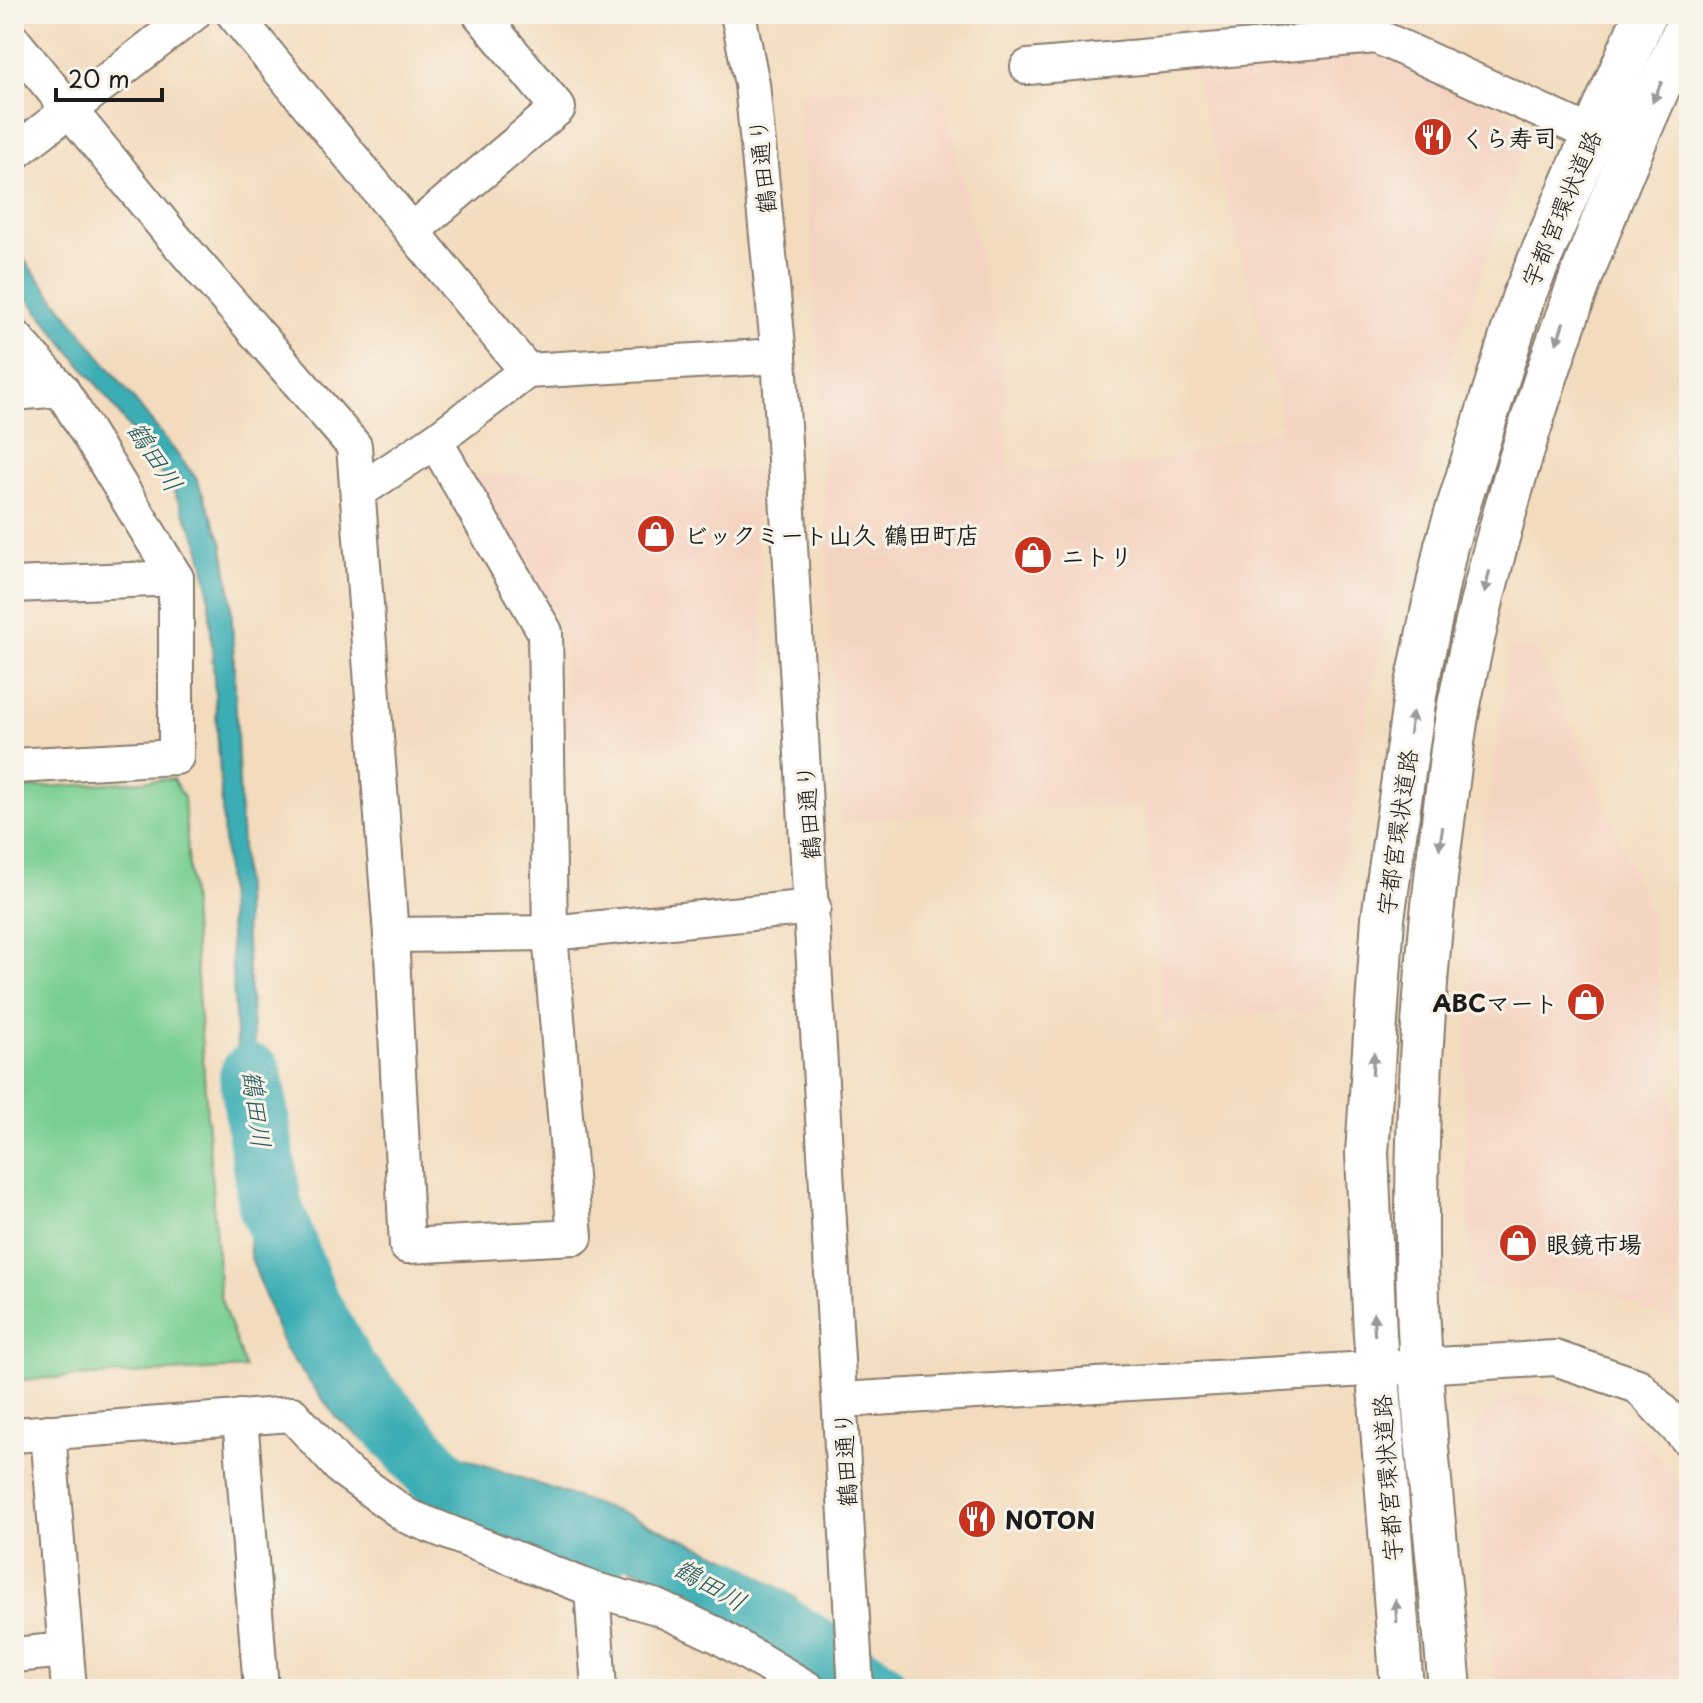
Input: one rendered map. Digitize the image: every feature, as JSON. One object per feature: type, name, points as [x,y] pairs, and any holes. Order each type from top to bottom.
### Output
[{"type":"main road","name":"宇都宮環状道路","points":[[1402,1689],[1377,1366],[1367,1153],[1383,918],[1416,689],[1446,546],[1523,298],[1645,14]]},
{"type":"main road","name":"宇都宮環状道路","points":[[1450,1689],[1421,1365],[1417,1243],[1428,931],[1460,698],[1493,556],[1566,314],[1643,123],[1689,21]]},
{"type":"street","points":[[14,153],[193,14]]},
{"type":"street","points":[[234,14],[527,371]]},
{"type":"street","points":[[412,231],[558,108],[480,14]]},
{"type":"street","name":"鶴田通り","points":[[738,14],[752,84],[779,356],[856,1689]]},
{"type":"street","points":[[1028,67],[1376,36],[1592,134]]},
{"type":"street","points":[[14,42],[170,233],[354,446],[391,935],[407,1246],[575,1237],[550,933],[545,632],[435,441]]},
{"type":"street","points":[[14,336],[61,389],[176,578],[176,757],[14,766]]},
{"type":"street","points":[[358,492],[435,441],[527,371],[779,356]]},
{"type":"street","points":[[14,393],[61,389]]},
{"type":"street","points":[[14,585],[176,578]]},
{"type":"street","points":[[391,935],[550,933],[813,907]]},
{"type":"street","points":[[841,1400],[1377,1366],[1555,1358],[1638,1386],[1689,1440]]},
{"type":"street","points":[[14,1435],[292,1414],[342,1469],[407,1516],[592,1589],[657,1607],[705,1629],[808,1689]]},
{"type":"street","points":[[240,1417],[261,1689]]},
{"type":"street","points":[[48,1432],[69,1689]]},
{"type":"street","points":[[592,1589],[599,1689]]},
{"type":"street","points":[[14,1655],[66,1650]]},
{"type":"shaded area","name":"ニトリ","points":[[1363,50],[1389,56],[1519,117],[1527,138],[1430,424],[1364,726],[1322,1009],[1164,1022],[1145,804],[840,820],[813,252],[797,92],[942,88],[1005,374],[1010,471],[1148,464],[1280,430],[1276,389],[1192,65]]},
{"type":"shaded area","points":[[756,469],[765,739],[567,753],[564,629],[462,476]]},
{"type":"shaded area","points":[[1511,646],[1535,648],[1583,751],[1650,912],[1677,1156],[1677,1323],[1598,1289],[1472,1288],[1464,1089],[1474,902]]},
{"type":"shaded area","points":[[1501,1396],[1551,1396],[1606,1412],[1653,1449],[1689,1497],[1689,1689],[1494,1689],[1472,1432]]},
{"type":"green space","points":[[173,779],[184,798],[220,1296],[245,1368],[14,1380],[14,789]]},
{"type":"water","points":[[14,247],[196,478],[222,541],[231,596],[246,941],[268,1224],[326,1348],[368,1404],[409,1432],[459,1456],[629,1516],[739,1563],[797,1599],[798,1645],[744,1613],[410,1479],[337,1418],[284,1348],[250,1255],[208,584],[198,541],[174,492],[109,400],[14,281]]},
{"type":"waterway","name":"鶴田川","points":[[251,1076],[270,1205],[306,1300],[346,1372],[454,1494],[497,1520],[605,1544]]},
{"type":"waterway","name":"鶴田川","points":[[724,1590],[876,1689]]},
{"type":"place","name":"くら寿司","points":[[1433,137]]},
{"type":"place","name":"ビックミート山久 鶴田町店","points":[[656,534]]},
{"type":"place","name":"ニトリ","points":[[1033,555]]},
{"type":"place","name":"ABCマート","points":[[1586,1002]]},
{"type":"place","name":"眼鏡市場","points":[[1518,1243]]},
{"type":"place","name":"NOTON","points":[[977,1519]]}]
